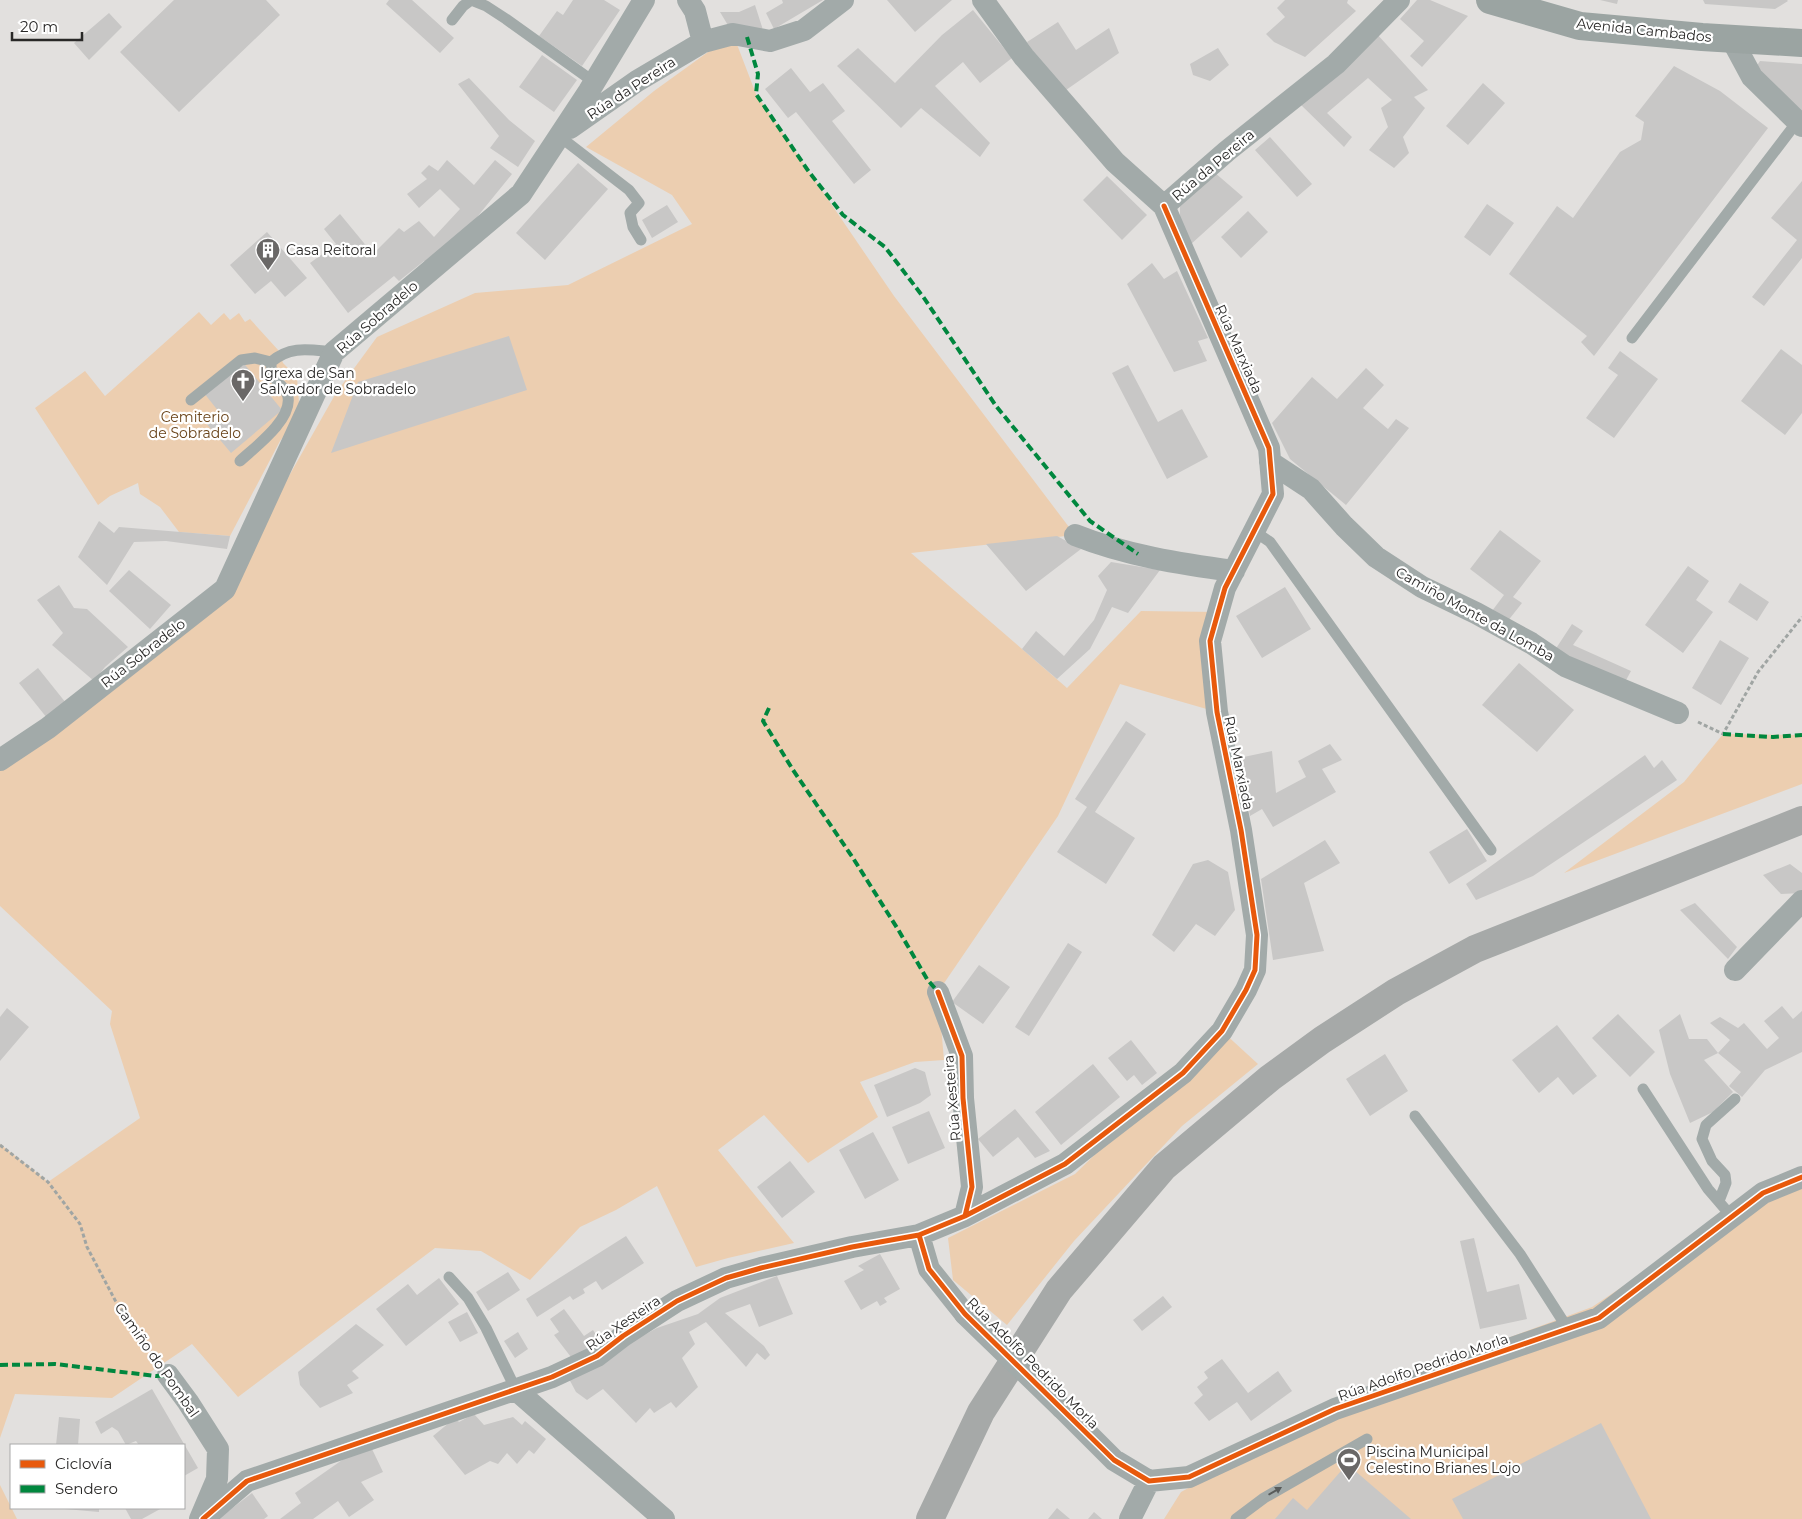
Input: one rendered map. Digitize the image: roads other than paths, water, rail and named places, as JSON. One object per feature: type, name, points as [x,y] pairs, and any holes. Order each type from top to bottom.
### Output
[{"type":"highway","points":[[930,1519],[981,1412],[1059,1290],[1164,1167],[1270,1078],[1322,1040],[1396,992],[1475,949],[1802,820]]},
{"type":"main road","name":"Avenida Cambados","points":[[1490,0],[1580,26],[1802,43]]},
{"type":"street","name":"Rúa Sobradelo","points":[[0,760],[48,728],[225,589],[334,352],[521,194],[594,82],[644,0]]},
{"type":"street","points":[[688,0],[695,11],[703,42]]},
{"type":"street","name":"Rúa da Pereira","points":[[559,136],[637,81],[703,42],[733,34],[770,41],[804,30],[843,0]]},
{"type":"street","name":"Rúa da Pereira","points":[[983,0],[1024,57],[1115,162],[1164,206],[1227,151],[1336,64],[1399,0]]},
{"type":"street","points":[[1731,38],[1752,78],[1800,124]]},
{"type":"street","name":"Rúa Marxiada","points":[[965,1216],[1066,1164],[1183,1073],[1222,1031],[1246,990],[1255,970],[1257,935],[1242,830],[1217,712],[1210,641],[1225,588],[1273,494],[1269,448],[1164,206]]},
{"type":"street","name":"Camiño Monte da Lomba","points":[[1270,462],[1311,489],[1376,558],[1422,587],[1476,613],[1531,643],[1565,666],[1678,714]]},
{"type":"street","points":[[1075,535],[1173,563],[1234,571]]},
{"type":"street","points":[[1735,970],[1802,901]]},
{"type":"street","name":"Rúa Xesteira","points":[[202,1519],[247,1481],[552,1377],[597,1356],[623,1336],[677,1301],[726,1278],[852,1247],[919,1235],[965,1216],[972,1187],[962,1056],[938,992]]},
{"type":"street","name":"Rúa Adolfo Pedrido Morla","points":[[919,1235],[929,1269],[965,1314],[1114,1460],[1149,1480],[1189,1478],[1335,1409],[1599,1318],[1725,1209],[1802,1177]]},
{"type":"street","name":"Camiño do Pombal","points":[[168,1375],[218,1449],[216,1479],[202,1519]]},
{"type":"street","points":[[516,1390],[664,1519]]},
{"type":"street","points":[[1130,1519],[1149,1480]]},
{"type":"lane","points":[[452,20],[463,6],[471,0],[486,6],[594,82]]},
{"type":"lane","points":[[1632,338],[1800,124]]},
{"type":"lane","points":[[559,136],[629,190],[639,203],[630,213],[633,227],[641,240]]},
{"type":"lane","points":[[271,362],[279,355],[291,350],[302,349],[334,352]]},
{"type":"lane","points":[[191,400],[240,360],[255,358],[271,362]]},
{"type":"lane","points":[[240,462],[279,425],[287,408],[288,398],[285,390],[272,374],[271,362]]},
{"type":"lane","points":[[1254,531],[1270,542],[1491,850]]},
{"type":"lane","points":[[1643,1089],[1708,1189],[1725,1209]]},
{"type":"lane","points":[[1725,1209],[1725,1175],[1712,1161],[1702,1139],[1706,1125],[1735,1099]]},
{"type":"lane","points":[[1415,1116],[1520,1254],[1568,1329]]},
{"type":"lane","points":[[448,1276],[468,1298],[486,1328],[516,1390]]},
{"type":"lane","points":[[1236,1519],[1264,1498],[1367,1439]]},
{"type":"place","name":"Casa Reitoral","points":[[268,271]]},
{"type":"place","name":"Igrexa de San Salvador de Sobradelo","points":[[243,402]]},
{"type":"place","name":"Piscina Municipal Celestino Brianes Lojo","points":[[1349,1481]]},
{"type":"park label","name":"Cemiterio de Sobradelo","points":[[195,426]]}]
